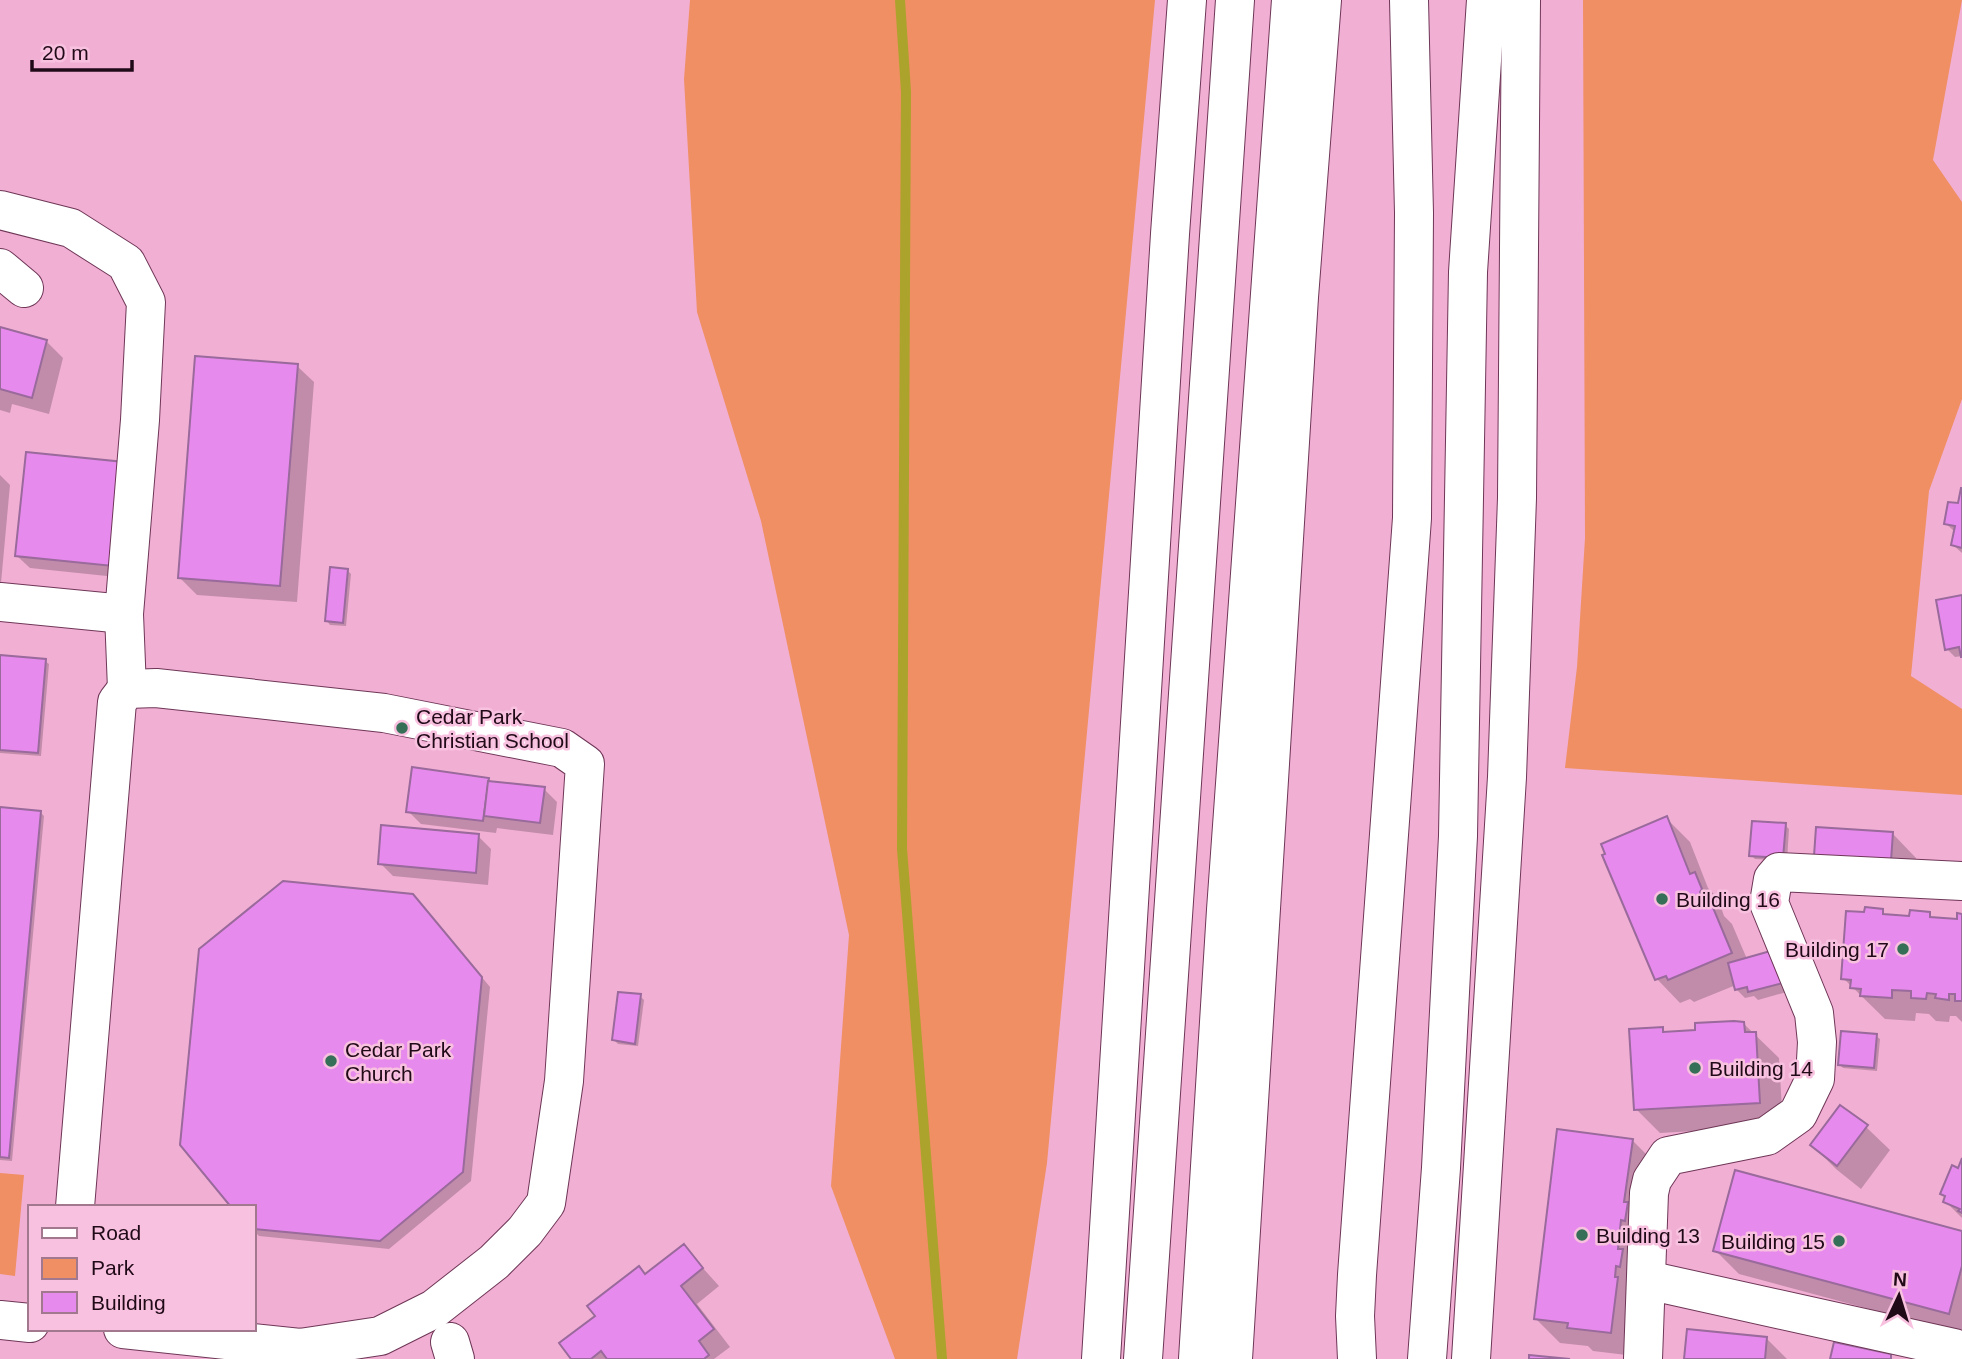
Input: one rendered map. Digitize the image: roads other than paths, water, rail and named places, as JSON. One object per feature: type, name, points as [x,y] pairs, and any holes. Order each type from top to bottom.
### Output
[{"type":"main road","points":[[1101,1359],[1170,234],[1187,0]]},
{"type":"main road","points":[[1143,1359],[1235,0]]},
{"type":"main road","points":[[1198,1359],[1226,910],[1291,0]]},
{"type":"main road","points":[[1233,1359],[1299,297],[1322,0]]},
{"type":"main road","points":[[1357,1355],[1355,1316],[1358,1261],[1412,518],[1414,213],[1409,0]]},
{"type":"main road","points":[[1427,1359],[1441,1168],[1458,836],[1468,272],[1486,0]]},
{"type":"main road","points":[[1471,1359],[1510,707],[1517,498],[1521,0]]},
{"type":"main road","points":[[0,210],[71,228],[127,263],[146,302],[140,420],[124,614],[127,689],[117,702],[75,1205]]},
{"type":"main road","points":[[0,602],[124,614]]},
{"type":"main road","points":[[127,689],[156,688],[384,713],[562,748],[585,764],[564,1081],[546,1203],[525,1231],[476,1276],[434,1309],[380,1336],[300,1348],[206,1349],[131,1331]]},
{"type":"main road","points":[[1643,1359],[1649,1193],[1653,1180],[1668,1156],[1767,1136],[1798,1114],[1815,1079],[1817,1042],[1814,1013],[1769,903],[1773,879],[1779,872],[1962,881]]},
{"type":"main road","points":[[1093,1359],[1109,1243]]},
{"type":"main road","points":[[1647,1280],[1955,1350]]},
{"type":"main road","points":[[0,1320],[28,1322]]},
{"type":"waterway","points":[[900,0],[906,92],[902,849],[942,1359]]},
{"type":"place","name":"Cedar Park Christian School","points":[[402,728]]},
{"type":"place","name":"Building 16","points":[[1662,899]]},
{"type":"place","name":"Building 17","points":[[1903,949]]},
{"type":"place","name":"Cedar Park Church","points":[[331,1061]]},
{"type":"place","name":"Building 14","points":[[1695,1068]]},
{"type":"place","name":"Building 13","points":[[1582,1235]]},
{"type":"place","name":"Building 15","points":[[1839,1241]]}]
